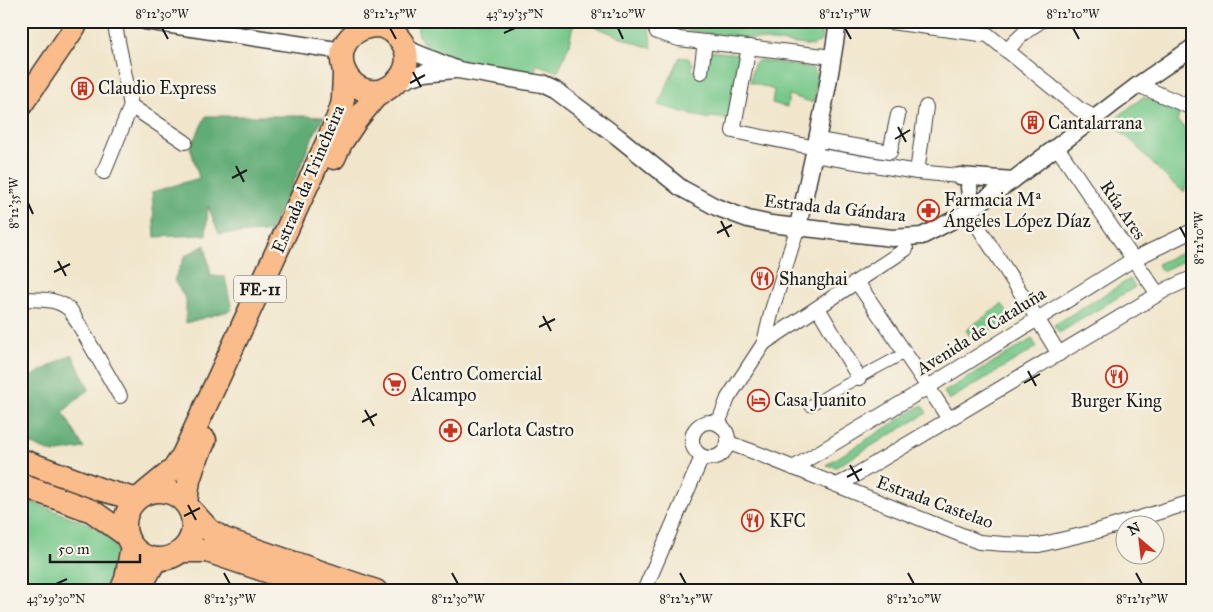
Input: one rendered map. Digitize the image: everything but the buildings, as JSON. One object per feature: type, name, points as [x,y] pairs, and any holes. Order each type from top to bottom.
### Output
[{"type":"highway","points":[[392,86],[379,91],[368,90],[358,87],[349,80],[343,60],[348,39],[363,26],[387,28],[404,36]]},
{"type":"highway","name":"FE-11","points":[[392,86],[401,77],[406,67],[407,56],[404,36]]},
{"type":"highway","name":"Estrada da Trincheira","points":[[140,496],[174,469],[183,454],[329,138],[343,101],[343,60]]},
{"type":"highway","name":"Estrada da Trincheira","points":[[188,506],[189,480],[195,462],[341,143],[375,97],[392,86]]},
{"type":"highway","points":[[21,460],[102,490],[140,496]]},
{"type":"highway","points":[[21,485],[92,511],[129,540],[138,552],[147,557],[156,559],[169,558],[181,552],[207,551],[325,591]]},
{"type":"highway","points":[[121,591],[126,578],[129,540],[124,525],[129,507],[140,496],[157,490],[168,491],[178,495],[209,530],[224,539],[376,591]]},
{"type":"highway","points":[[181,552],[193,532],[194,520],[188,506]]},
{"type":"highway","points":[[138,591],[156,559]]},
{"type":"main road","points":[[21,106],[79,21]]},
{"type":"street","points":[[104,172],[131,106],[114,21]]},
{"type":"street","points":[[145,21],[343,60]]},
{"type":"street","points":[[654,21],[657,32],[679,39],[833,57]]},
{"type":"street","points":[[718,424],[728,398],[764,343],[772,310],[798,226],[816,148],[838,21]]},
{"type":"street","points":[[883,21],[988,35],[1079,109],[1094,117]]},
{"type":"street","points":[[1007,51],[1027,29],[1041,21]]},
{"type":"street","points":[[404,36],[414,52],[458,70]]},
{"type":"street","points":[[701,72],[704,42]]},
{"type":"street","points":[[749,47],[733,131],[917,172],[985,183],[988,197]]},
{"type":"street","name":"Estrada da Gándara","points":[[458,70],[542,84],[555,90],[618,137],[681,188],[716,208],[748,219],[771,224],[892,238],[922,236],[968,211],[1013,180],[1138,84],[1192,48]]},
{"type":"street","points":[[392,86],[425,73],[458,70]]},
{"type":"street","points":[[1138,84],[1192,108]]},
{"type":"street","points":[[131,106],[186,142]]},
{"type":"street","points":[[917,172],[926,107]]},
{"type":"street","points":[[816,148],[890,152],[898,115]]},
{"type":"street","name":"Rúa Ares","points":[[1057,147],[1158,294]]},
{"type":"street","points":[[969,180],[1013,180]]},
{"type":"street","points":[[969,180],[968,211],[1059,354]]},
{"type":"street","name":"Avenida de Cataluña","points":[[793,468],[1134,259],[1192,231]]},
{"type":"street","points":[[764,343],[906,249],[922,236]]},
{"type":"street","points":[[892,238],[906,249]]},
{"type":"street","points":[[836,485],[849,480],[1167,288],[1192,278]]},
{"type":"street","points":[[857,282],[949,420]]},
{"type":"street","points":[[21,299],[53,300],[61,303],[71,311],[120,396]]},
{"type":"street","points":[[818,308],[859,378]]},
{"type":"street","points":[[772,310],[780,323],[792,325]]},
{"type":"street","points":[[810,406],[905,353]]},
{"type":"street","points":[[707,422],[718,424],[726,432],[729,443],[718,457],[702,457],[694,450],[692,435],[702,424],[707,422]]},
{"type":"street","name":"Estrada Castelao","points":[[729,443],[979,542],[1039,545],[1094,532],[1192,502]]},
{"type":"street","points":[[644,591],[702,457]]},
{"type":"green space","points":[[416,21],[576,21],[558,72],[536,64],[535,76],[445,59],[427,49],[419,36]]},
{"type":"green space","points":[[648,21],[652,48],[634,43],[583,22]]},
{"type":"green space","points":[[660,21],[823,21],[821,41],[813,46],[666,28]]},
{"type":"green space","points":[[710,51],[738,54],[740,56],[732,120],[711,117],[709,119],[658,105],[680,57],[688,58],[693,63],[691,70],[704,72]]},
{"type":"green space","points":[[760,60],[812,68],[817,74],[814,103],[789,95],[787,107],[772,103],[774,90],[750,82],[754,64]]},
{"type":"green space","points":[[1143,97],[1180,112],[1177,122],[1184,126],[1184,129],[1192,132],[1189,138],[1192,139],[1192,172],[1184,192],[1171,182],[1134,143],[1110,123]]},
{"type":"green space","points":[[206,116],[324,117],[313,136],[289,194],[269,232],[219,234],[208,206],[206,235],[155,237],[152,192],[199,178],[190,147]]},
{"type":"green space","points":[[205,245],[211,276],[225,277],[232,310],[186,323],[186,300],[174,280],[185,256]]},
{"type":"green space","points":[[1192,248],[1192,257],[1162,271],[1157,264]]},
{"type":"green space","points":[[1130,279],[1135,287],[1059,333],[1054,325]]},
{"type":"green space","points":[[1002,304],[1011,318],[973,341],[966,330]]},
{"type":"green space","points":[[1032,339],[1037,347],[949,400],[944,392]]},
{"type":"green space","points":[[72,354],[89,389],[63,412],[84,448],[53,453],[21,440],[21,382]]},
{"type":"green space","points":[[922,405],[927,413],[836,467],[826,465]]},
{"type":"green space","points":[[21,498],[99,528],[107,536],[113,543],[118,556],[112,591],[21,591]]},
{"type":"place","name":"Claudio Express","points":[[82,88]]},
{"type":"place","name":"Cantalarrana","points":[[1032,123]]},
{"type":"place","name":"Farmacia Mª Ángeles López Díaz","points":[[928,210]]},
{"type":"place","name":"Shanghai","points":[[763,279]]},
{"type":"place","name":"Burger King","points":[[1116,376]]},
{"type":"place","name":"Centro Comercial Alcampo","points":[[395,384]]},
{"type":"place","name":"Casa Juanito","points":[[758,400]]},
{"type":"place","name":"Carlota Castro","points":[[451,430]]},
{"type":"place","name":"KFC","points":[[753,521]]}]
